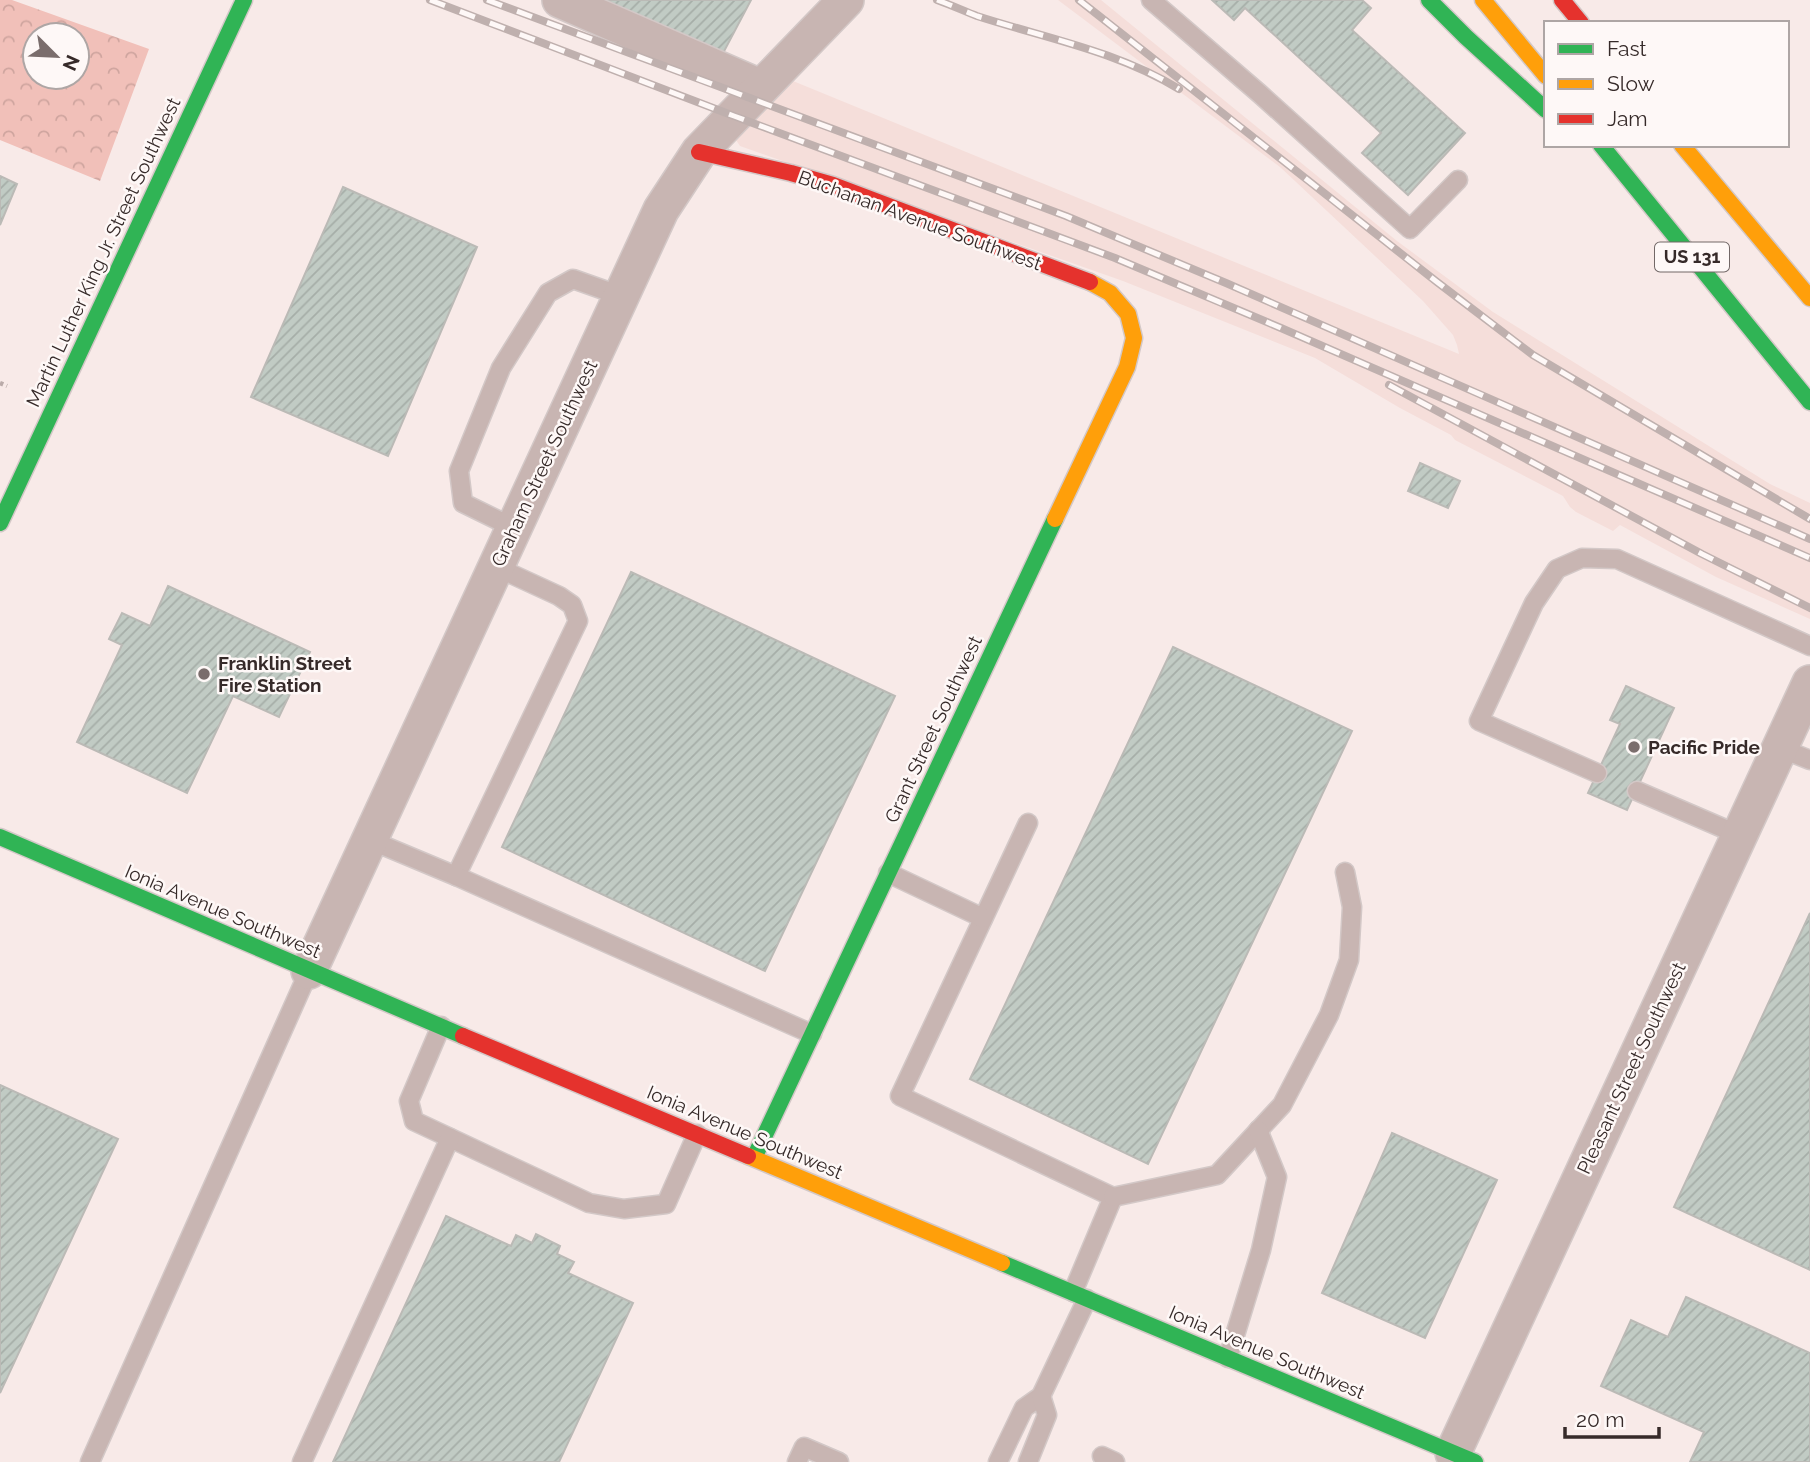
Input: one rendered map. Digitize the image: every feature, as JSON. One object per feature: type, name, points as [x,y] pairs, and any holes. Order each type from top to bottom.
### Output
[{"type":"main road","name":"Martin Luther King Jr. Street Southwest","points":[[0,523],[244,0]]},
{"type":"main road","points":[[1429,0],[1544,108]]},
{"type":"main road","points":[[1483,0],[1544,74]]},
{"type":"main road","points":[[1562,0],[1579,21]]},
{"type":"main road","points":[[1587,147],[1646,201]]},
{"type":"main road","name":"US 131","points":[[1603,147],[1810,402]]},
{"type":"main road","name":"US 131","points":[[1684,147],[1810,298]]},
{"type":"main road","name":"Buchanan Avenue Southwest","points":[[699,152],[791,173],[833,186],[1084,279],[1110,293],[1128,314]]},
{"type":"main road","name":"Grant Street Southwest","points":[[754,1158],[1127,367],[1134,338],[1128,314]]},
{"type":"main road","name":"Ionia Avenue Southwest","points":[[0,837],[309,971],[1464,1457]]},
{"type":"street","points":[[560,0],[760,87]]},
{"type":"street","name":"Graham Street Southwest","points":[[309,971],[661,210],[699,152],[846,0]]},
{"type":"street","name":"Pleasant Street Southwest","points":[[1464,1457],[1739,835],[1795,754],[1810,684]]},
{"type":"lane","points":[[1151,0],[1410,229],[1458,180]]},
{"type":"lane","points":[[514,528],[463,503],[459,471],[501,368],[548,293],[556,288],[573,279],[621,296]]},
{"type":"lane","points":[[1597,773],[1479,721],[1534,603],[1557,569],[1583,558],[1617,559],[1810,646]]},
{"type":"lane","points":[[456,876],[578,621],[572,606],[559,596],[496,567]]},
{"type":"lane","points":[[1637,790],[1739,835]]},
{"type":"lane","points":[[1028,823],[900,1096],[1112,1197],[1217,1175],[1282,1105],[1329,1015],[1349,960],[1352,906],[1345,872]]},
{"type":"lane","points":[[370,840],[812,1034]]},
{"type":"lane","points":[[888,873],[983,918]]},
{"type":"lane","points":[[90,1462],[309,971]]},
{"type":"lane","points":[[441,1026],[409,1101],[414,1121],[589,1203],[624,1209],[666,1204],[697,1134]]},
{"type":"lane","points":[[1228,1358],[1261,1250],[1276,1177],[1258,1130]]},
{"type":"lane","points":[[302,1462],[450,1138]]},
{"type":"lane","points":[[998,1462],[1024,1408],[1041,1396],[1080,1295],[1112,1197]]},
{"type":"lane","points":[[1028,1462],[1047,1415],[1041,1396]]},
{"type":"lane","points":[[797,1462],[804,1447],[839,1462]]},
{"type":"path","points":[[0,383],[7,386]]},
{"type":"shaded area","points":[[1058,0],[1101,0],[1397,241],[1493,312],[1770,484],[1810,503],[1810,619],[1716,577],[1620,525],[1613,531],[1576,512],[1563,496],[1455,440],[1451,435],[1315,358],[1123,281],[740,146],[736,140],[740,128],[793,81],[1459,354],[1453,335],[1423,301],[1280,167]]},
{"type":"green space","points":[[0,0],[12,0],[71,21],[21,21],[21,91],[91,91],[91,28],[149,49],[100,181],[0,140]]},
{"type":"building","points":[[606,0],[751,0],[720,59]]},
{"type":"building","points":[[1212,0],[1362,0],[1371,8],[1352,30],[1465,133],[1408,195],[1362,153],[1381,133],[1245,8],[1234,20]]},
{"type":"building","points":[[0,176],[17,184],[0,225]]},
{"type":"building","points":[[343,187],[477,247],[388,456],[251,397]]},
{"type":"building","points":[[1420,463],[1460,481],[1448,508],[1408,491]]},
{"type":"building","points":[[631,572],[895,696],[765,971],[502,847]]},
{"type":"building","name":"Franklin Street Fire Station","points":[[168,586],[310,652],[279,717],[233,696],[187,793],[77,742],[122,645],[109,639],[122,613],[150,626]]},
{"type":"building","points":[[1173,647],[1352,731],[1148,1164],[970,1079]]},
{"type":"building","points":[[1626,686],[1674,708],[1627,810],[1588,793],[1620,724],[1610,720]]},
{"type":"building","points":[[1810,913],[1810,1270],[1674,1207]]},
{"type":"building","points":[[0,1085],[118,1139],[0,1393]]},
{"type":"building","points":[[1392,1133],[1497,1180],[1425,1338],[1322,1293]]},
{"type":"building","points":[[446,1216],[511,1246],[516,1235],[532,1243],[536,1234],[560,1246],[557,1254],[574,1262],[568,1273],[633,1303],[559,1462],[333,1462]]},
{"type":"building","points":[[1686,1297],[1810,1353],[1810,1462],[1690,1462],[1704,1432],[1601,1386],[1631,1320],[1668,1337]]},
{"type":"railway","points":[[430,0],[1115,258],[1810,558]]},
{"type":"railway","points":[[487,0],[1066,216],[1226,283],[1810,539]]},
{"type":"railway","points":[[937,0],[977,16],[1106,55],[1179,89]]},
{"type":"railway","points":[[1079,0],[1533,355],[1810,519]]},
{"type":"railway","points":[[1389,385],[1702,554],[1810,608]]},
{"type":"traffic: fast","points":[[0,523],[244,0]]},
{"type":"traffic: fast","points":[[1429,0],[1544,108]]},
{"type":"traffic: fast","points":[[1603,147],[1810,402]]},
{"type":"traffic: fast","points":[[754,1158],[1055,519]]},
{"type":"traffic: fast","points":[[0,837],[463,1036]]},
{"type":"traffic: fast","points":[[1002,1263],[1475,1462]]},
{"type":"traffic: slow","points":[[1483,0],[1544,74]]},
{"type":"traffic: slow","points":[[1684,147],[1810,298]]},
{"type":"traffic: slow","points":[[1055,519],[1127,367],[1134,338],[1128,314],[1110,293],[1090,282]]},
{"type":"traffic: slow","points":[[748,1156],[1002,1263]]},
{"type":"traffic: jam","points":[[1562,0],[1579,21]]},
{"type":"traffic: jam","points":[[699,152],[833,185],[1090,282]]},
{"type":"traffic: jam","points":[[463,1036],[748,1156]]},
{"type":"place","name":"Franklin Street Fire Station","points":[[204,674]]},
{"type":"place","name":"Pacific Pride","points":[[1634,747]]}]
